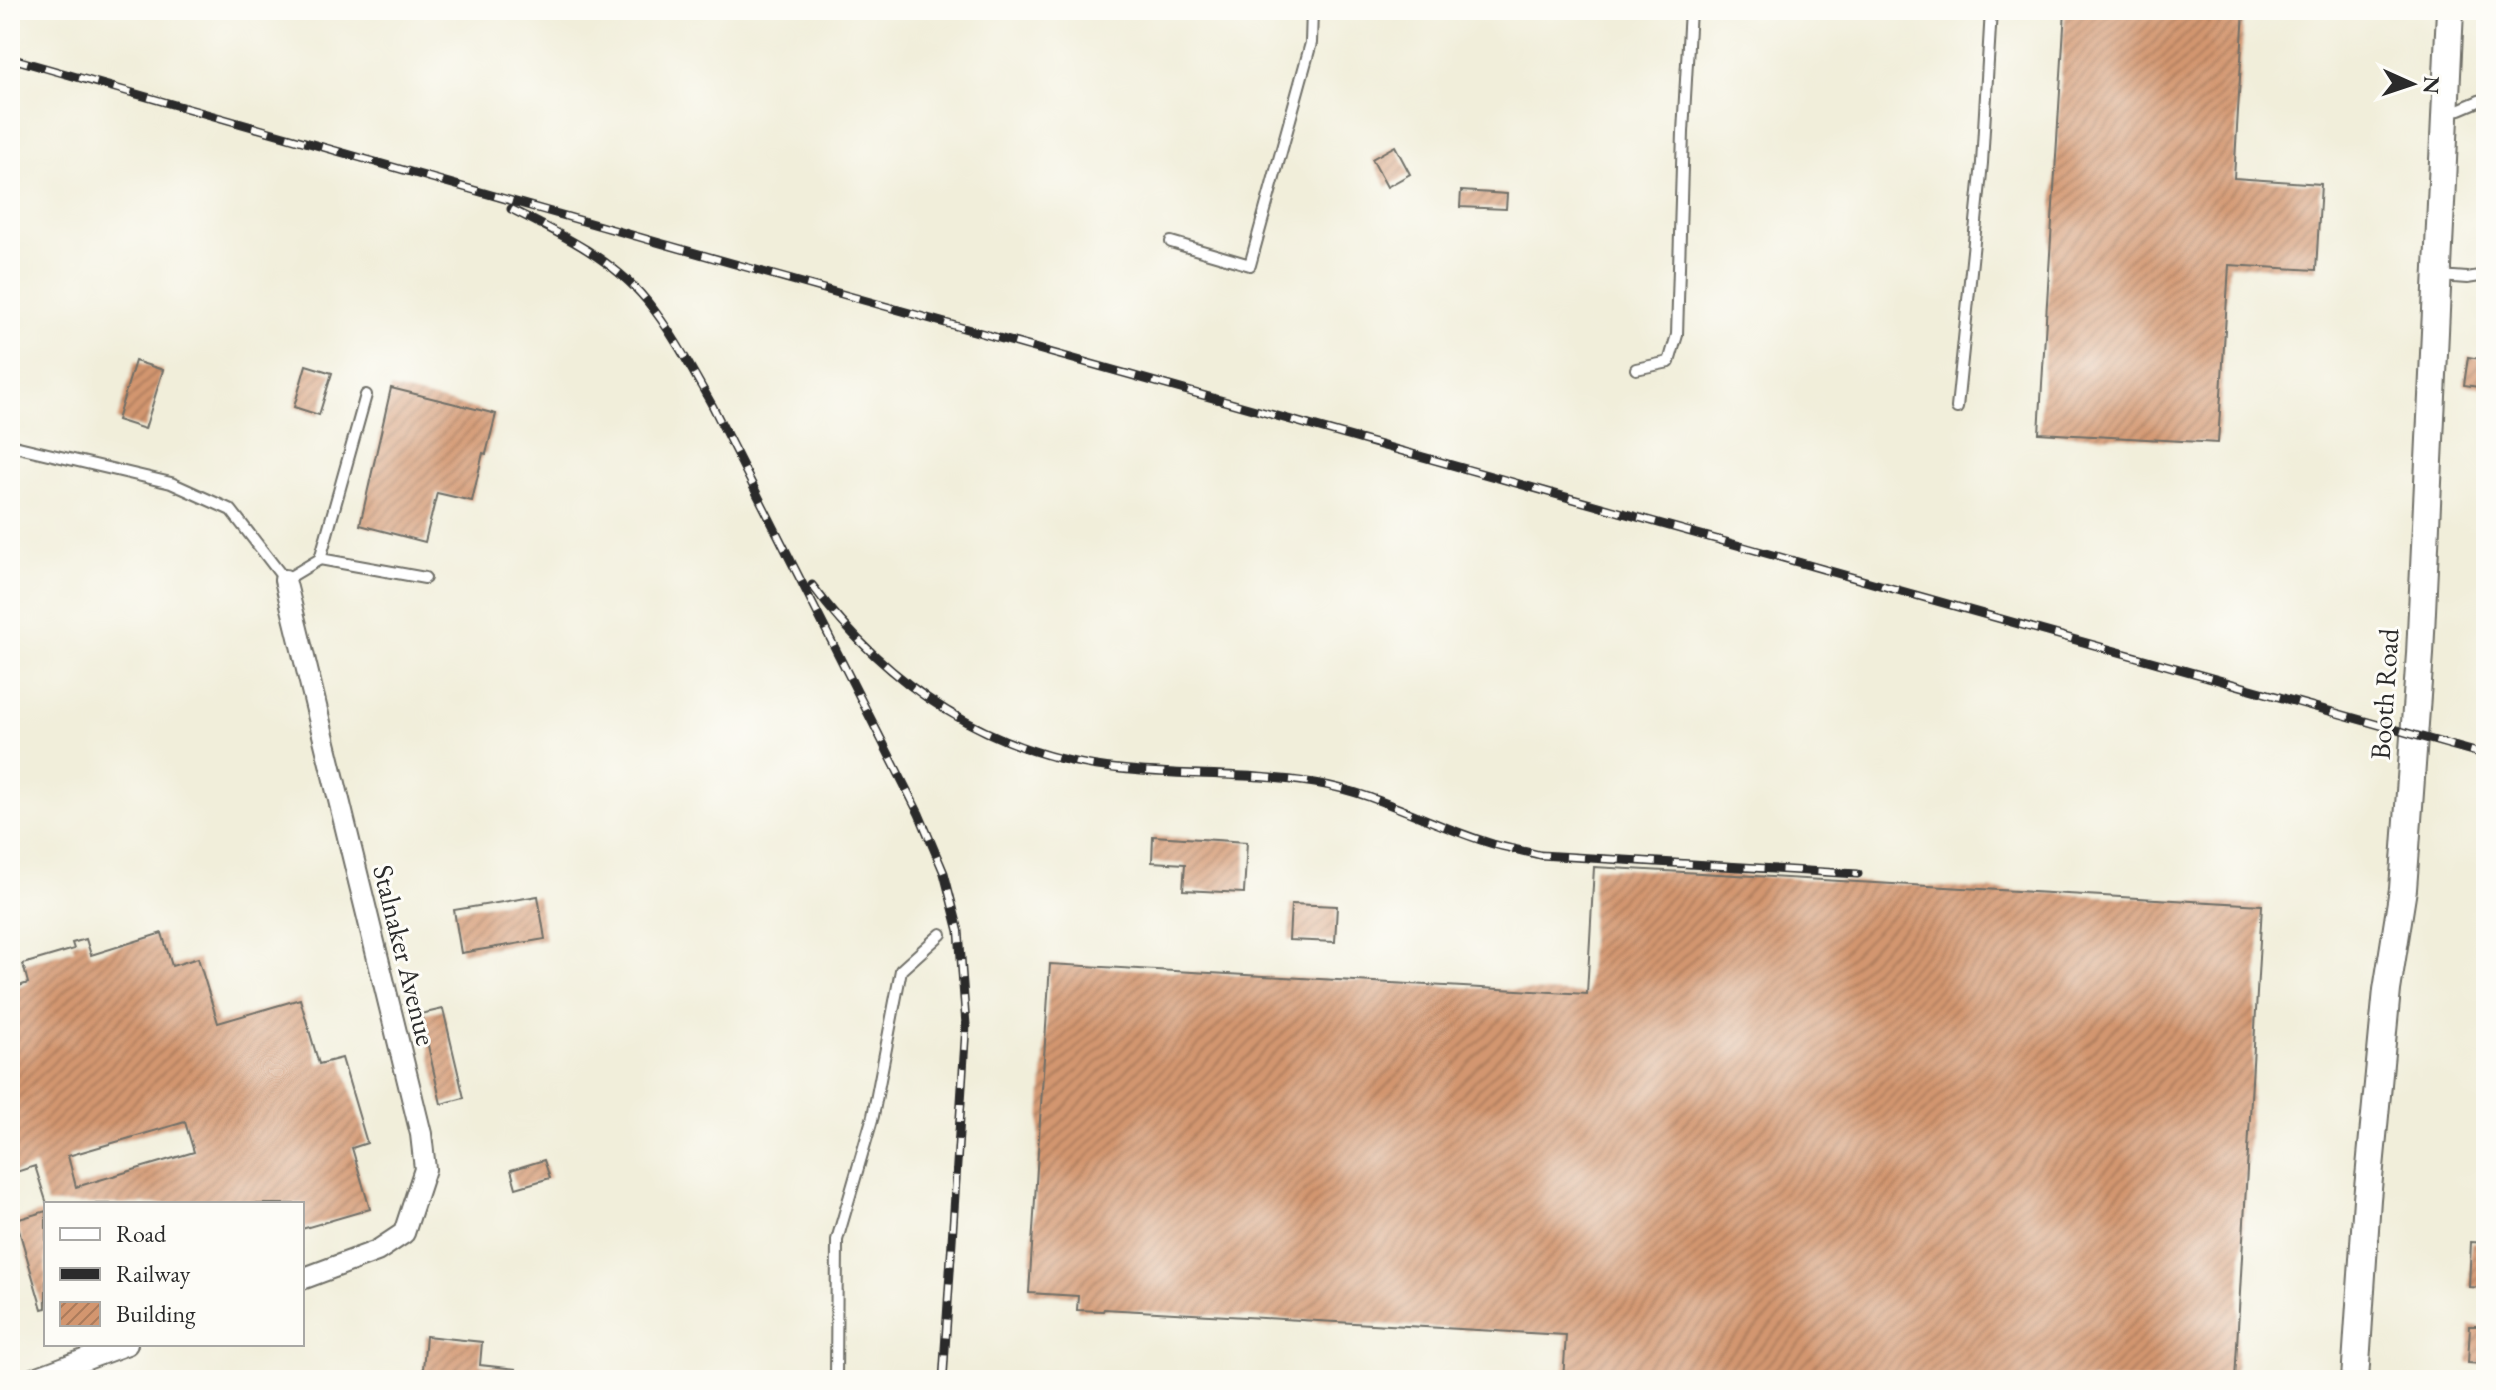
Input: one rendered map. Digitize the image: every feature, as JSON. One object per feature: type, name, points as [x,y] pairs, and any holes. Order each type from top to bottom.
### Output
[{"type":"street","name":"Booth Road","points":[[2355,1380],[2367,1199],[2387,990],[2403,889],[2420,654],[2435,276],[2450,10]]},
{"type":"street","name":"Stalnaker Avenue","points":[[285,580],[421,1134],[425,1169],[404,1233],[377,1251],[304,1278]]},
{"type":"street","points":[[30,1380],[122,1346]]},
{"type":"lane","points":[[1171,242],[1250,265],[1311,43],[1312,10]]},
{"type":"lane","points":[[1565,10],[1592,10]]},
{"type":"lane","points":[[1636,369],[1669,362],[1677,335],[1690,10]]},
{"type":"lane","points":[[1957,408],[1982,163],[1991,10]]},
{"type":"lane","points":[[2444,111],[2460,109],[2486,98]]},
{"type":"lane","points":[[2435,276],[2467,278],[2486,275]]},
{"type":"lane","points":[[320,559],[366,395]]},
{"type":"lane","points":[[10,445],[171,483],[231,510],[285,580],[320,559],[425,578]]},
{"type":"lane","points":[[836,1380],[837,1240],[873,1116],[901,970],[941,934]]},
{"type":"building","points":[[2065,10],[2244,10],[2234,178],[2321,184],[2316,270],[2229,265],[2218,443],[2039,433]]},
{"type":"building","points":[[1395,146],[1410,174],[1387,187],[1372,159]]},
{"type":"building","points":[[1461,191],[1507,194],[1506,209],[1460,207]]},
{"type":"building","points":[[2468,357],[2486,360],[2486,388],[2464,385]]},
{"type":"building","points":[[135,361],[163,370],[145,429],[117,420]]},
{"type":"building","points":[[306,365],[332,373],[319,415],[294,407]]},
{"type":"building","points":[[391,388],[496,414],[472,501],[437,493],[425,542],[360,525]]},
{"type":"building","points":[[1153,836],[1247,842],[1244,893],[1183,890],[1185,864],[1152,862]]},
{"type":"building","points":[[1594,867],[2262,905],[2235,1380],[1563,1380],[1566,1335],[1077,1310],[1078,1296],[1029,1293],[1050,964],[1587,994]]},
{"type":"building","points":[[538,896],[545,939],[461,953],[454,910]]},
{"type":"building","points":[[1291,904],[1337,906],[1335,942],[1289,940]]},
{"type":"building","points":[[162,933],[172,966],[198,958],[218,1023],[300,999],[319,1064],[342,1058],[367,1143],[352,1148],[370,1209],[304,1228],[304,1202],[46,1202],[35,1166],[10,1174],[10,989],[28,983],[23,964],[74,949],[72,943],[86,939],[91,955]],"holes":[[[185,1122],[194,1152],[76,1187],[68,1156]]]},
{"type":"building","points":[[443,1009],[464,1098],[441,1104],[421,1014]]},
{"type":"building","points":[[544,1160],[550,1178],[516,1188],[511,1170]]},
{"type":"building","points":[[44,1212],[44,1308],[42,1309],[16,1220]]},
{"type":"building","points":[[2471,1242],[2486,1243],[2486,1288],[2469,1287]]},
{"type":"building","points":[[2470,1326],[2486,1326],[2486,1364],[2468,1363]]},
{"type":"building","points":[[426,1336],[482,1342],[480,1365],[516,1369],[516,1380],[422,1380]]},
{"type":"railway","points":[[10,58],[2486,755]]},
{"type":"railway","points":[[511,209],[566,238],[618,272],[647,301],[682,352],[712,405],[919,814],[944,873],[959,931],[966,1025],[943,1380]]},
{"type":"railway","points":[[812,585],[874,655],[909,685],[986,732],[1073,762],[1120,769],[1315,783],[1360,794],[1470,837],[1540,855],[1858,874]]}]
